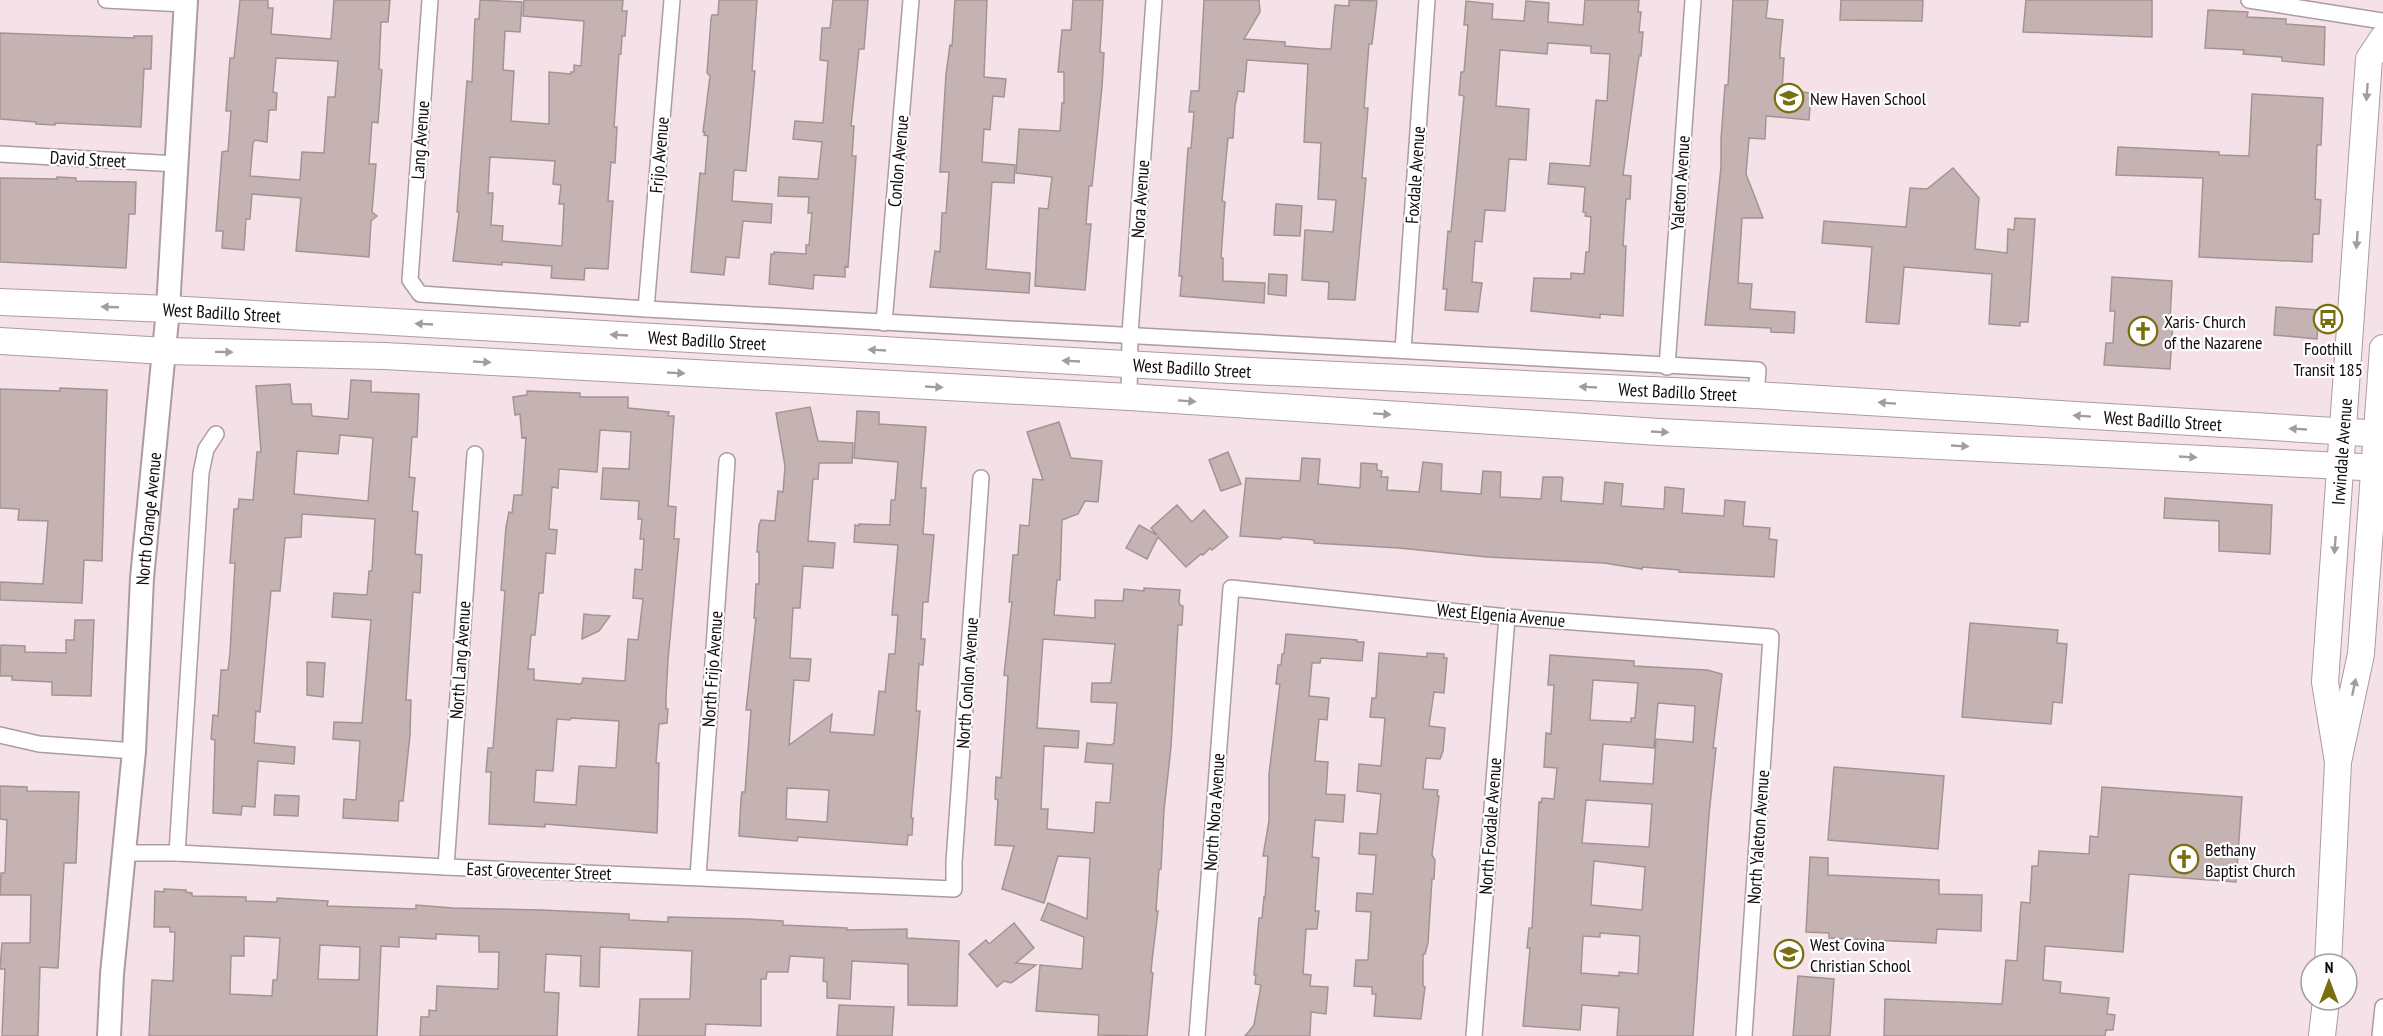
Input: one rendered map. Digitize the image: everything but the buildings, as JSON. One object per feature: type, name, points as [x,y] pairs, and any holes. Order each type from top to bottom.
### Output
[{"type":"main road","name":"Irwindale Avenue","points":[[2338,762],[2325,682],[2370,59],[2383,38]]},
{"type":"main road","name":"West Badillo Street","points":[[0,302],[168,309],[1130,364],[1756,396],[2380,434]]},
{"type":"main road","name":"West Badillo Street","points":[[0,341],[165,351],[385,356],[1129,397],[1659,432],[2379,468]]},
{"type":"main road","name":"Irwindale Avenue","points":[[2329,952],[2338,762],[2361,654],[2379,468],[2383,348]]},
{"type":"main road","points":[[2322,1036],[2325,1012]]},
{"type":"street","points":[[106,0],[186,2]]},
{"type":"street","name":"Lang Avenue","points":[[430,0],[410,280],[420,294],[646,309]]},
{"type":"street","name":"Frijo Avenue","points":[[646,309],[672,0]]},
{"type":"street","name":"Conlon Avenue","points":[[884,323],[911,0]]},
{"type":"street","name":"Nora Avenue","points":[[1129,397],[1130,334],[1154,0]]},
{"type":"street","name":"Foxdale Avenue","points":[[1403,350],[1427,0]]},
{"type":"street","name":"Yaleton Avenue","points":[[1667,367],[1693,0]]},
{"type":"street","points":[[2248,0],[2383,21]]},
{"type":"street","name":"North Orange Avenue","points":[[109,1036],[112,974],[135,751],[142,578],[165,351],[186,2]]},
{"type":"street","name":"David Street","points":[[0,154],[177,164]]},
{"type":"street","points":[[646,309],[1130,334],[1667,367],[1758,370],[1756,396]]},
{"type":"street","points":[[177,853],[201,473],[206,449],[216,434]]},
{"type":"street","name":"North Lang Avenue","points":[[446,867],[475,454]]},
{"type":"street","name":"North Frijo Avenue","points":[[698,877],[727,461]]},
{"type":"street","name":"North Conlon Avenue","points":[[954,889],[981,478]]},
{"type":"street","name":"West Elgenia Avenue","points":[[1232,588],[1507,617],[1772,637]]},
{"type":"street","name":"North Nora Avenue","points":[[1197,1036],[1232,588]]},
{"type":"street","name":"North Foxdale Avenue","points":[[1474,1036],[1507,617]]},
{"type":"street","name":"North Yaleton Avenue","points":[[1744,1036],[1772,637]]},
{"type":"street","points":[[0,735],[39,744],[135,751]]},
{"type":"street","name":"East Grovecenter Street","points":[[124,853],[177,853],[954,889]]},
{"type":"street","points":[[2380,1036],[2383,1007]]},
{"type":"place","name":"New Haven School","points":[[1789,98]]},
{"type":"place","name":"Foothill Transit 185","points":[[2328,319]]},
{"type":"place","name":"Xaris- Church of the Nazarene","points":[[2143,331]]},
{"type":"place","name":"Bethany Baptist Church","points":[[2184,859]]},
{"type":"place","name":"West Covina Christian School","points":[[1789,954]]}]
